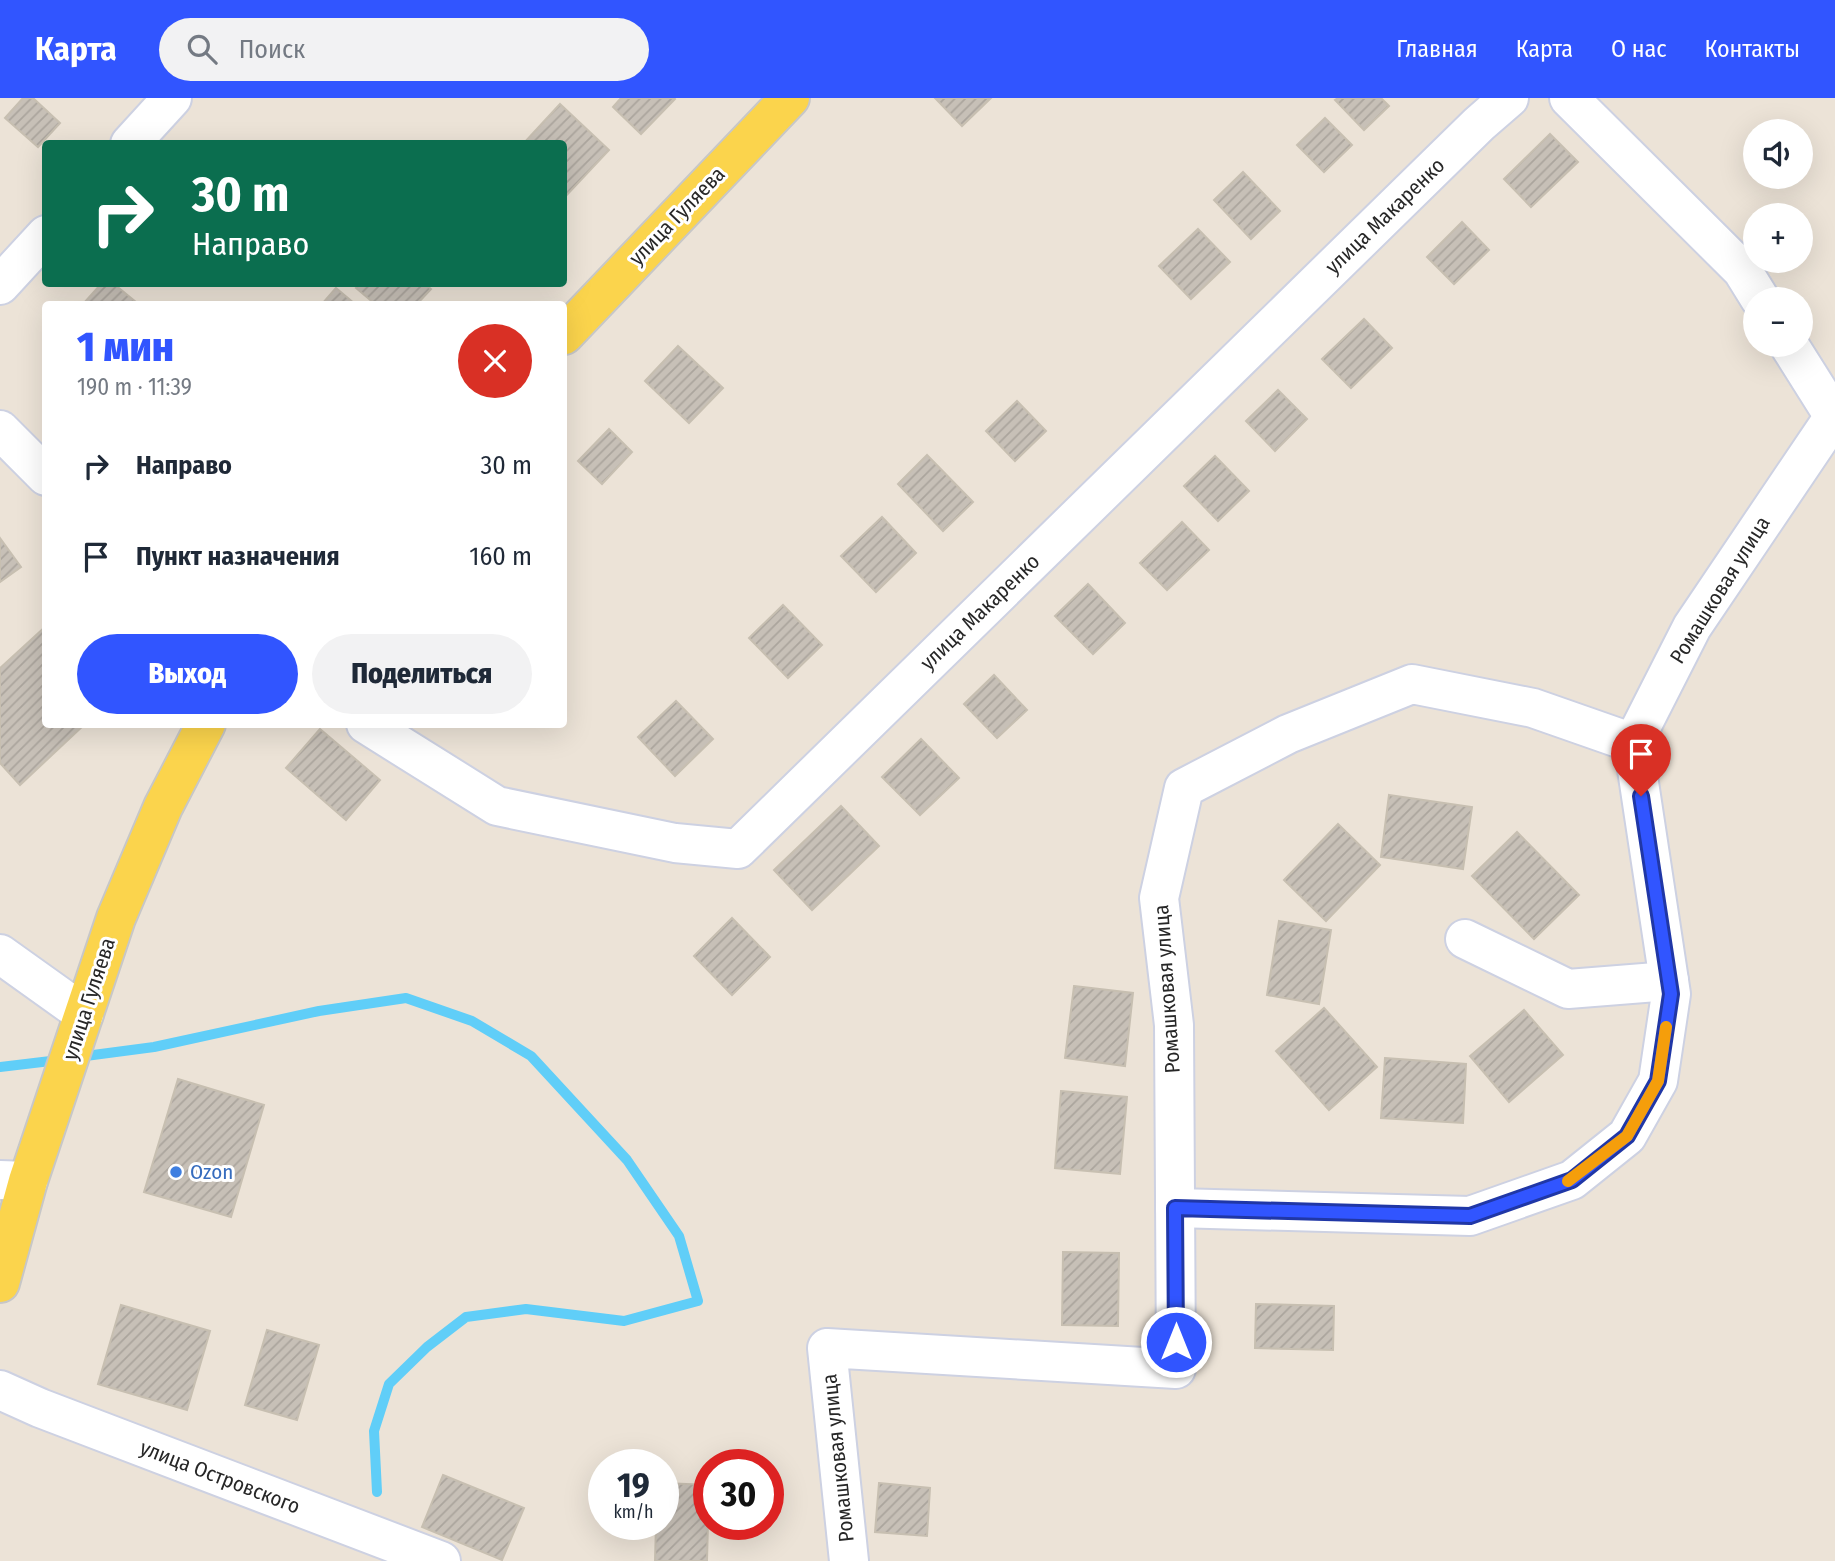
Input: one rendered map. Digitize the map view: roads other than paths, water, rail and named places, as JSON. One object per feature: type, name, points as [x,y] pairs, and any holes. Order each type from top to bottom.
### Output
[{"type":"main road","name":"улица Гуляева","points":[[567,332],[790,98]]},
{"type":"main road","name":"улица Гуляева","points":[[0,1283],[14,1180],[85,1014],[116,918],[163,807],[204,728]]},
{"type":"street","points":[[134,140],[172,98]]},
{"type":"street","name":"улица Макаренко","points":[[372,728],[497,806],[676,843],[738,849],[1459,143],[1509,98]]},
{"type":"street","points":[[1569,98],[1742,270],[1753,287]]},
{"type":"street","points":[[0,285],[42,239]]},
{"type":"street","points":[[1797,357],[1835,417]]},
{"type":"street","name":"Ромашковая улица","points":[[849,1561],[827,1348],[1176,1369],[1174,1025],[1159,898],[1184,788],[1287,734],[1412,684],[1533,708],[1633,743],[1692,627],[1835,417]]},
{"type":"street","points":[[0,430],[42,472]]},
{"type":"street","points":[[1175,1208],[1470,1216],[1572,1180],[1627,1136],[1658,1081],[1671,994],[1633,743]]},
{"type":"street","points":[[1465,939],[1568,989],[1670,981]]},
{"type":"street","points":[[0,954],[85,1014]]},
{"type":"street","name":"улица Островского","points":[[0,1390],[40,1408],[441,1561]]},
{"type":"waterway","points":[[78,1057],[154,1047],[319,1011],[406,998],[472,1021],[531,1056],[627,1160],[679,1236],[698,1301],[624,1321],[526,1309],[466,1317],[427,1347],[389,1384],[374,1431],[377,1492]]},
{"type":"waterway","points":[[0,1067],[59,1060]]},
{"type":"place","name":"Ozon","points":[[176,1172]]}]
